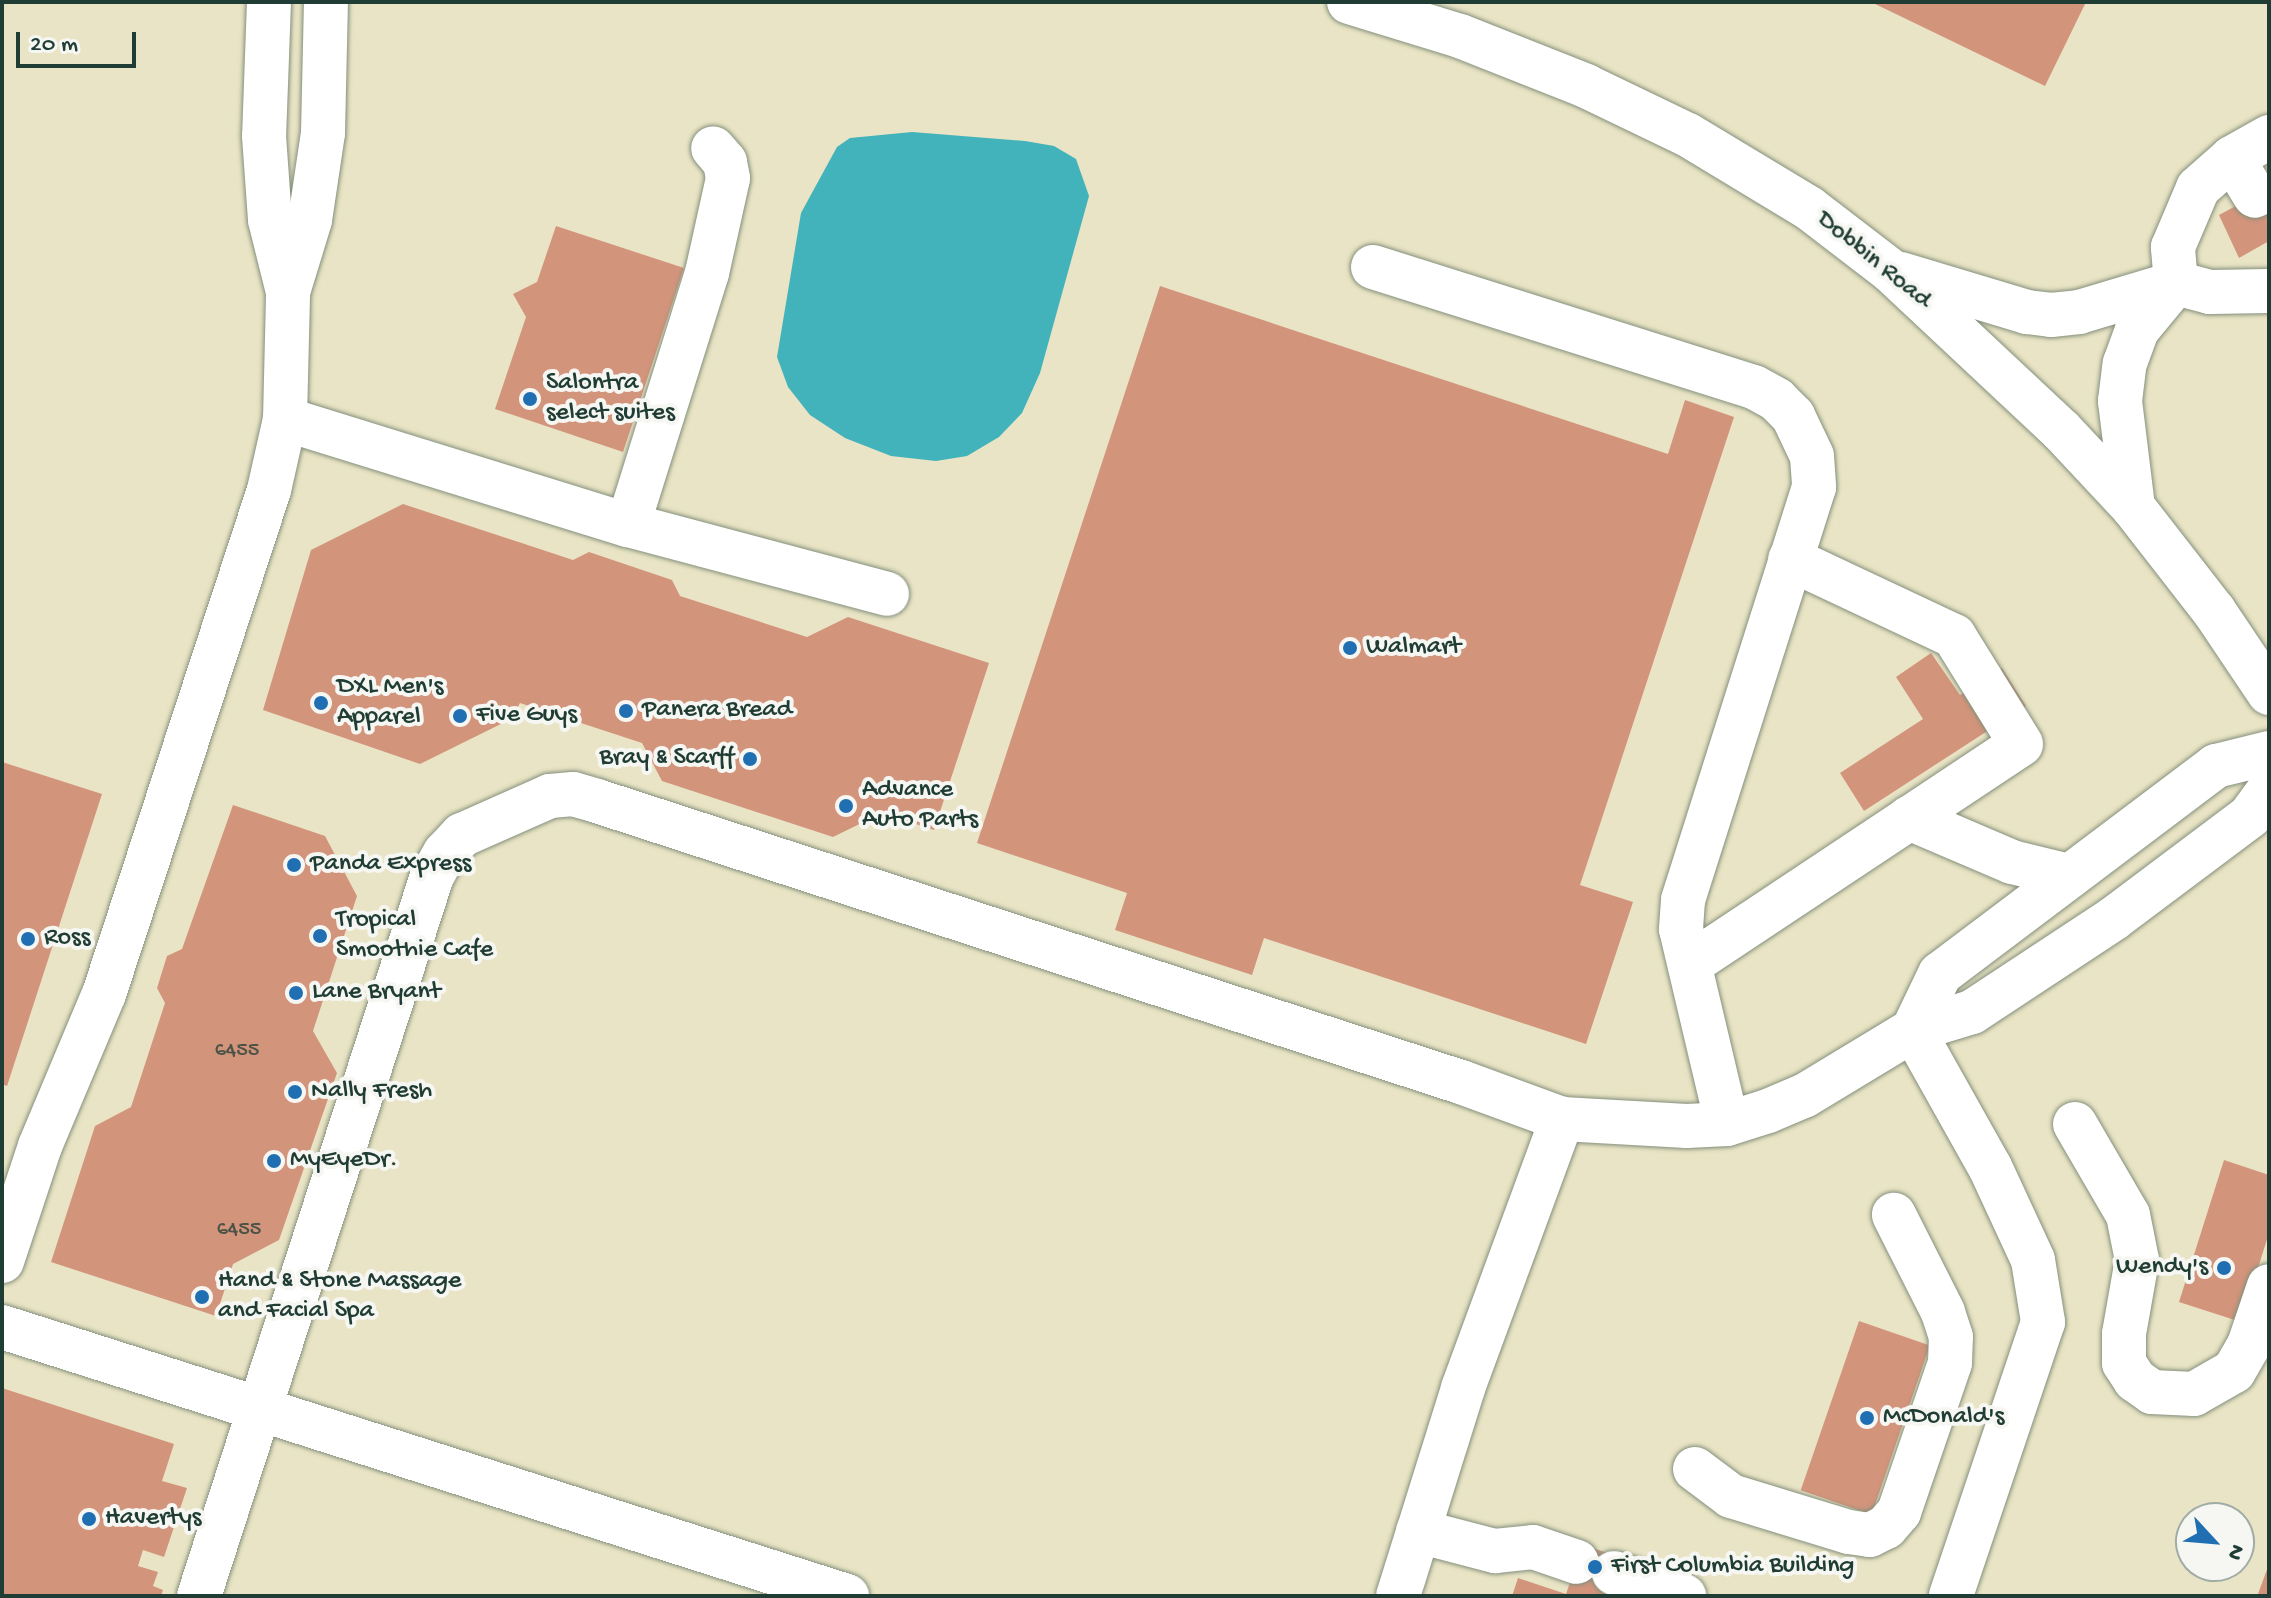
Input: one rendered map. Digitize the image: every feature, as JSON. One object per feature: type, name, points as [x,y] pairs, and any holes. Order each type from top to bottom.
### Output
[{"type":"street","points":[[2,1261],[40,1146],[104,994],[269,490],[285,419],[288,292],[269,206],[264,136],[269,2]]},
{"type":"street","points":[[288,292],[310,220],[323,133],[326,2]]},
{"type":"street","name":"Dobbin Road","points":[[1349,2],[1460,36],[1586,86],[1688,135],[1809,208],[1891,271],[2041,410],[2133,507],[2214,611],[2269,693]]},
{"type":"street","points":[[2133,507],[2120,401],[2125,363],[2137,330],[2176,283],[2173,247],[2198,188],[2232,158],[2269,137]]},
{"type":"street","points":[[628,525],[707,273],[728,178],[725,162],[713,148]]},
{"type":"street","points":[[2232,158],[2255,196]]},
{"type":"street","points":[[1373,267],[1754,387],[1777,400],[1793,416],[1812,456],[1814,487],[1683,900],[1681,929],[1727,1124]]},
{"type":"street","points":[[1891,271],[2027,312],[2051,315],[2079,312],[2176,283],[2210,292],[2269,291]]},
{"type":"street","points":[[285,419],[628,525],[887,594]]},
{"type":"street","points":[[1690,964],[2021,744],[1954,636],[1790,559]]},
{"type":"street","points":[[1913,1030],[1940,974],[2216,766],[2269,753]]},
{"type":"street","points":[[199,1596],[257,1408],[432,876],[445,853],[462,835],[550,796],[573,794],[597,801],[1461,1082],[1562,1119],[1687,1126],[1727,1124],[1804,1096],[1913,1030],[1972,1012],[2113,919],[2250,816],[2269,790]]},
{"type":"street","points":[[1909,818],[2012,862],[2069,876]]},
{"type":"street","points":[[1913,1030],[1990,1167],[2033,1260],[2043,1322],[1951,1596]]},
{"type":"street","points":[[1398,1596],[1463,1388],[1562,1119]]},
{"type":"street","points":[[2075,1124],[2128,1215],[2137,1260],[2124,1334],[2124,1363],[2135,1380],[2152,1392],[2194,1394],[2234,1371],[2249,1345],[2269,1286]]},
{"type":"street","points":[[1695,1469],[1731,1496],[1849,1532],[1870,1535],[1886,1527],[1899,1512],[1950,1363],[1951,1337],[1943,1312],[1894,1215]]},
{"type":"street","points":[[2,1327],[257,1408],[804,1590],[847,1596]]},
{"type":"street","points":[[1418,1531],[1495,1551],[1533,1547],[1684,1596]]},
{"type":"water","points":[[912,132],[1054,146],[1076,159],[1089,196],[1040,373],[1022,413],[999,437],[967,456],[936,461],[891,456],[845,438],[810,415],[788,387],[777,357],[801,213],[837,147],[850,138]]},
{"type":"building","points":[[1871,2],[2086,2],[2045,86]]},
{"type":"building","points":[[2269,188],[2269,241],[2239,258],[2219,215]]},
{"type":"building","points":[[556,226],[684,268],[623,452],[495,409],[526,317],[513,294],[537,282]]},
{"type":"building","name":"Walmart","points":[[1160,286],[1668,454],[1685,400],[1734,417],[1580,885],[1633,902],[1586,1044],[1264,938],[1252,975],[1115,930],[1127,893],[977,843]]},
{"type":"building","points":[[403,504],[573,560],[589,552],[672,580],[680,596],[807,637],[848,617],[989,663],[934,830],[882,813],[833,837],[662,781],[642,743],[520,703],[511,719],[420,764],[263,710],[311,550]]},
{"type":"building","points":[[1931,653],[1960,695],[2002,668],[2026,706],[1864,811],[1840,773],[1923,719],[1896,677]]},
{"type":"building","name":"Ross","points":[[2,762],[102,794],[7,1086],[2,1084]]},
{"type":"building","points":[[233,805],[325,836],[357,896],[313,1031],[337,1073],[279,1240],[233,1264],[216,1316],[51,1262],[95,1126],[131,1107],[165,1003],[157,988],[167,956],[182,949]]},
{"type":"building","name":"Wendy's","points":[[2224,1160],[2269,1175],[2269,1233],[2241,1322],[2179,1302]]},
{"type":"building","name":"McDonald's","points":[[1859,1321],[1930,1345],[1872,1515],[1801,1490]]},
{"type":"building","name":"Havertys","points":[[2,1388],[174,1444],[162,1481],[187,1488],[164,1557],[143,1550],[138,1566],[158,1572],[153,1586],[163,1590],[161,1596],[2,1596]]},
{"type":"building","name":"First Columbia Building","points":[[1583,1545],[1620,1557],[1607,1596],[1512,1596],[1518,1578],[1566,1594]]},
{"type":"building","points":[[2269,1564],[2269,1596],[2263,1596],[2258,1594]]},
{"type":"place","name":"Salontra select suites","points":[[530,399]]},
{"type":"place","name":"Walmart","points":[[1350,648]]},
{"type":"place","name":"DXL Men's Apparel","points":[[321,703]]},
{"type":"place","name":"Panera Bread","points":[[626,711]]},
{"type":"place","name":"Five Guys","points":[[460,716]]},
{"type":"place","name":"Bray & Scarff","points":[[750,759]]},
{"type":"place","name":"Advance Auto Parts","points":[[846,806]]},
{"type":"place","name":"Panda Express","points":[[294,865]]},
{"type":"place","name":"Tropical Smoothie Cafe","points":[[320,936]]},
{"type":"place","name":"Ross","points":[[28,939]]},
{"type":"place","name":"Lane Bryant","points":[[296,993]]},
{"type":"place","name":"Nally Fresh","points":[[295,1092]]},
{"type":"place","name":"MyEyeDr.","points":[[274,1161]]},
{"type":"place","name":"Wendy's","points":[[2224,1268]]},
{"type":"place","name":"Hand & Stone Massage and Facial Spa","points":[[202,1297]]},
{"type":"place","name":"McDonald's","points":[[1867,1418]]},
{"type":"place","name":"Havertys","points":[[89,1519]]},
{"type":"place","name":"First Columbia Building","points":[[1595,1567]]}]
